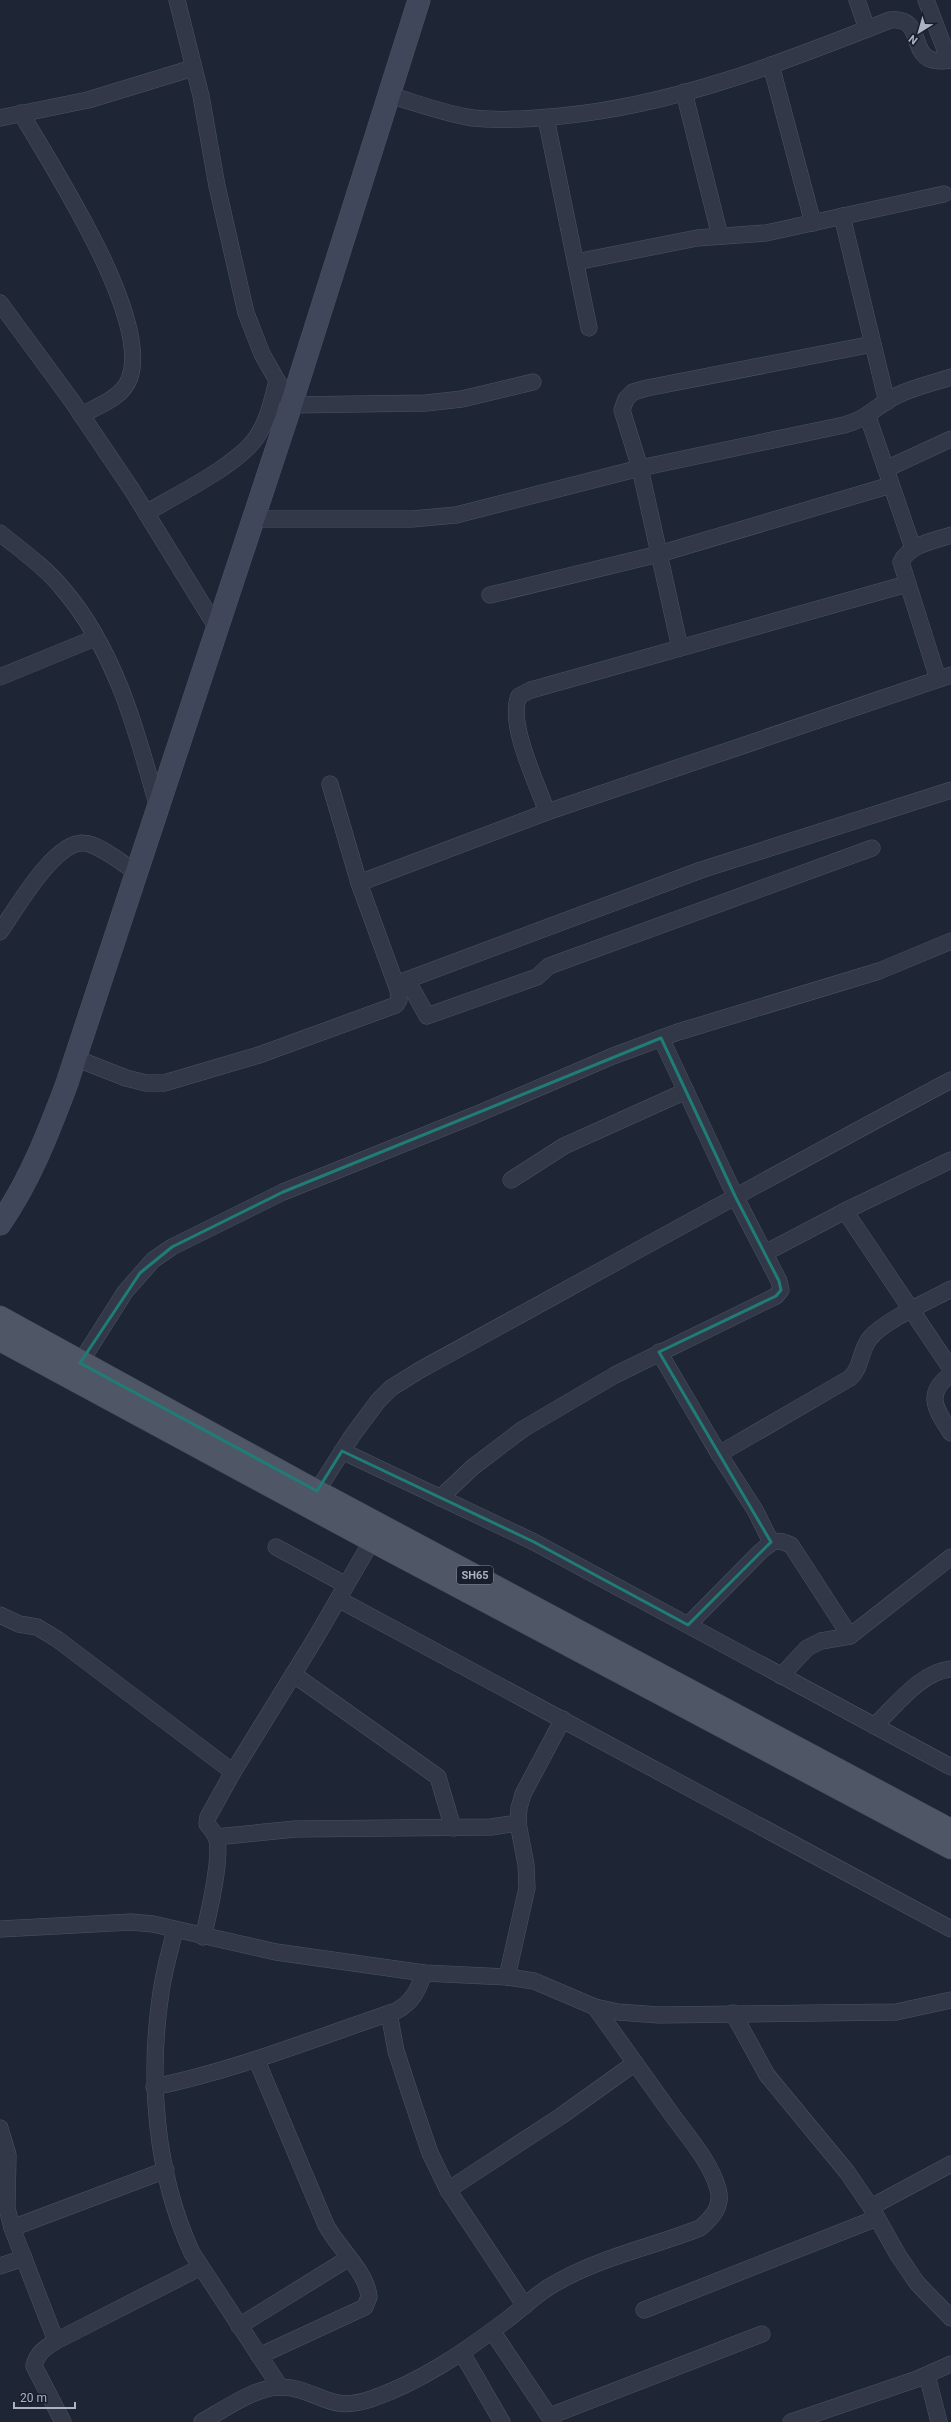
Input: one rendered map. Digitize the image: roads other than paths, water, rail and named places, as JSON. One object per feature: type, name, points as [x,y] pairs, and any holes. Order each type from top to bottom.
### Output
[{"type":"main road","name":"SH65","points":[[0,1318],[317,1491],[376,1533],[951,1848]]},
{"type":"main road","name":"SH65","points":[[0,1340],[951,1830]]},
{"type":"street","points":[[177,0],[246,313],[262,354],[291,405]]},
{"type":"street","points":[[0,1224],[16,1201],[40,1156],[75,1058],[291,405],[419,0]]},
{"type":"street","points":[[858,0],[867,29]]},
{"type":"street","points":[[389,95],[452,114],[474,118],[546,118],[632,106],[771,66],[890,20],[902,19],[907,21],[912,29],[924,55],[930,60],[950,60],[926,0]]},
{"type":"street","points":[[771,66],[813,222]]},
{"type":"street","points":[[0,118],[88,100],[193,68]]},
{"type":"street","points":[[684,92],[720,236]]},
{"type":"street","points":[[22,113],[85,221],[123,305],[128,329],[133,355],[130,377],[122,391],[81,415]]},
{"type":"street","points":[[546,118],[589,328]]},
{"type":"street","points":[[576,262],[696,238],[766,233],[944,194]]},
{"type":"street","points":[[842,216],[887,402]]},
{"type":"street","points":[[0,303],[81,415],[146,513],[217,628]]},
{"type":"street","points":[[680,648],[640,468],[622,410],[626,399],[633,392],[873,344]]},
{"type":"street","points":[[253,519],[346,520],[444,516],[476,511],[640,468],[844,425],[868,417],[887,402],[914,389],[951,377]]},
{"type":"street","points":[[146,513],[229,463],[246,449],[256,438],[267,420],[277,381]]},
{"type":"street","points":[[291,405],[426,403],[462,398],[533,382]]},
{"type":"street","points":[[868,417],[913,548]]},
{"type":"street","points":[[886,469],[951,439]]},
{"type":"street","points":[[490,595],[659,554],[891,485]]},
{"type":"street","points":[[0,533],[36,561],[63,588],[80,611],[119,681],[139,737],[158,808]]},
{"type":"street","points":[[359,883],[547,812],[945,677],[908,584],[901,562],[905,555],[913,548],[951,535]]},
{"type":"street","points":[[547,812],[519,735],[514,706],[519,696],[531,690],[908,584]]},
{"type":"street","points":[[0,677],[95,638]]},
{"type":"street","points":[[330,784],[359,883],[402,982],[427,1016],[537,977],[549,966],[872,848]]},
{"type":"street","points":[[402,982],[700,870],[951,790]]},
{"type":"street","points":[[0,932],[54,858],[72,844],[84,843],[95,846],[136,872]]},
{"type":"street","points":[[80,1363],[140,1273],[153,1260],[172,1247],[283,1192],[661,1038],[879,971],[951,941]]},
{"type":"street","points":[[75,1058],[126,1078],[146,1083],[164,1083],[259,1054],[390,1009],[400,1000],[402,982]]},
{"type":"street","points":[[440,1498],[473,1467],[523,1429],[615,1375],[659,1352],[776,1296],[780,1290],[779,1281],[736,1198],[661,1038]]},
{"type":"street","points":[[317,1491],[365,1416],[391,1388],[433,1363],[736,1198],[818,1151],[951,1080]]},
{"type":"street","points":[[511,1180],[564,1146],[686,1090]]},
{"type":"street","points":[[765,1253],[845,1211],[951,1160]]},
{"type":"street","points":[[845,1211],[913,1309],[951,1369]]},
{"type":"street","points":[[719,1454],[850,1378],[858,1370],[864,1346],[871,1336],[913,1309],[951,1289]]},
{"type":"street","points":[[659,1352],[719,1454],[755,1510],[772,1542]]},
{"type":"street","points":[[951,1374],[937,1387],[934,1395],[936,1408],[951,1433]]},
{"type":"street","points":[[342,1451],[534,1542],[951,1767]]},
{"type":"street","points":[[203,1937],[214,1888],[216,1837],[207,1824],[208,1817],[233,1772],[376,1533]]},
{"type":"street","points":[[688,1625],[772,1542],[780,1540],[791,1545],[850,1636]]},
{"type":"street","points":[[276,1547],[342,1592],[563,1719],[951,1929]]},
{"type":"street","points":[[781,1676],[807,1648],[821,1641],[850,1636],[951,1557]]},
{"type":"street","points":[[0,1615],[19,1624],[37,1627],[57,1639],[233,1772]]},
{"type":"street","points":[[874,1726],[925,1680],[941,1670],[951,1668]]},
{"type":"street","points":[[293,1674],[438,1777],[453,1828]]},
{"type":"street","points":[[507,1978],[527,1888],[524,1846],[518,1823],[523,1794],[563,1719]]},
{"type":"street","points":[[216,1837],[295,1830],[491,1827],[518,1823]]},
{"type":"street","points":[[0,1929],[132,1922],[154,1924],[203,1937],[276,1952],[424,1973],[534,1981],[594,2007],[618,2012],[658,2015],[896,2012],[951,2000]]},
{"type":"street","points":[[175,1930],[161,1991],[154,2087],[156,2121],[166,2170],[181,2230],[201,2267],[280,2387]]},
{"type":"street","points":[[154,2087],[198,2078],[257,2061],[389,2014],[404,2007],[411,2001],[418,1990],[424,1973]]},
{"type":"street","points":[[202,2422],[223,2417],[245,2397],[280,2387],[296,2389],[329,2402],[356,2403],[399,2387],[462,2353],[548,2288],[578,2271],[605,2259],[700,2228],[713,2218],[719,2203],[718,2190],[712,2173],[696,2148],[594,2007]]},
{"type":"street","points":[[733,2013],[767,2075],[848,2172],[874,2212],[916,2283],[951,2318]]},
{"type":"street","points":[[389,2014],[396,2051],[430,2153],[448,2190],[525,2306]]},
{"type":"street","points":[[257,2061],[326,2225],[340,2248],[364,2278],[370,2297],[365,2307],[259,2356]]},
{"type":"street","points":[[448,2190],[560,2116],[634,2062]]},
{"type":"street","points":[[0,2128],[8,2155],[7,2208],[12,2228],[56,2341]]},
{"type":"street","points":[[644,2310],[874,2212],[951,2164]]},
{"type":"street","points":[[12,2228],[166,2170]]},
{"type":"street","points":[[0,2266],[24,2258]]},
{"type":"street","points":[[239,2326],[349,2258]]},
{"type":"street","points":[[63,2422],[34,2366],[36,2358],[42,2351],[56,2341],[201,2267]]},
{"type":"street","points":[[492,2331],[552,2419],[762,2334]]},
{"type":"street","points":[[462,2353],[502,2422]]},
{"type":"street","points":[[791,2422],[927,2375],[951,2364]]},
{"type":"street","points":[[927,2375],[938,2422]]}]
